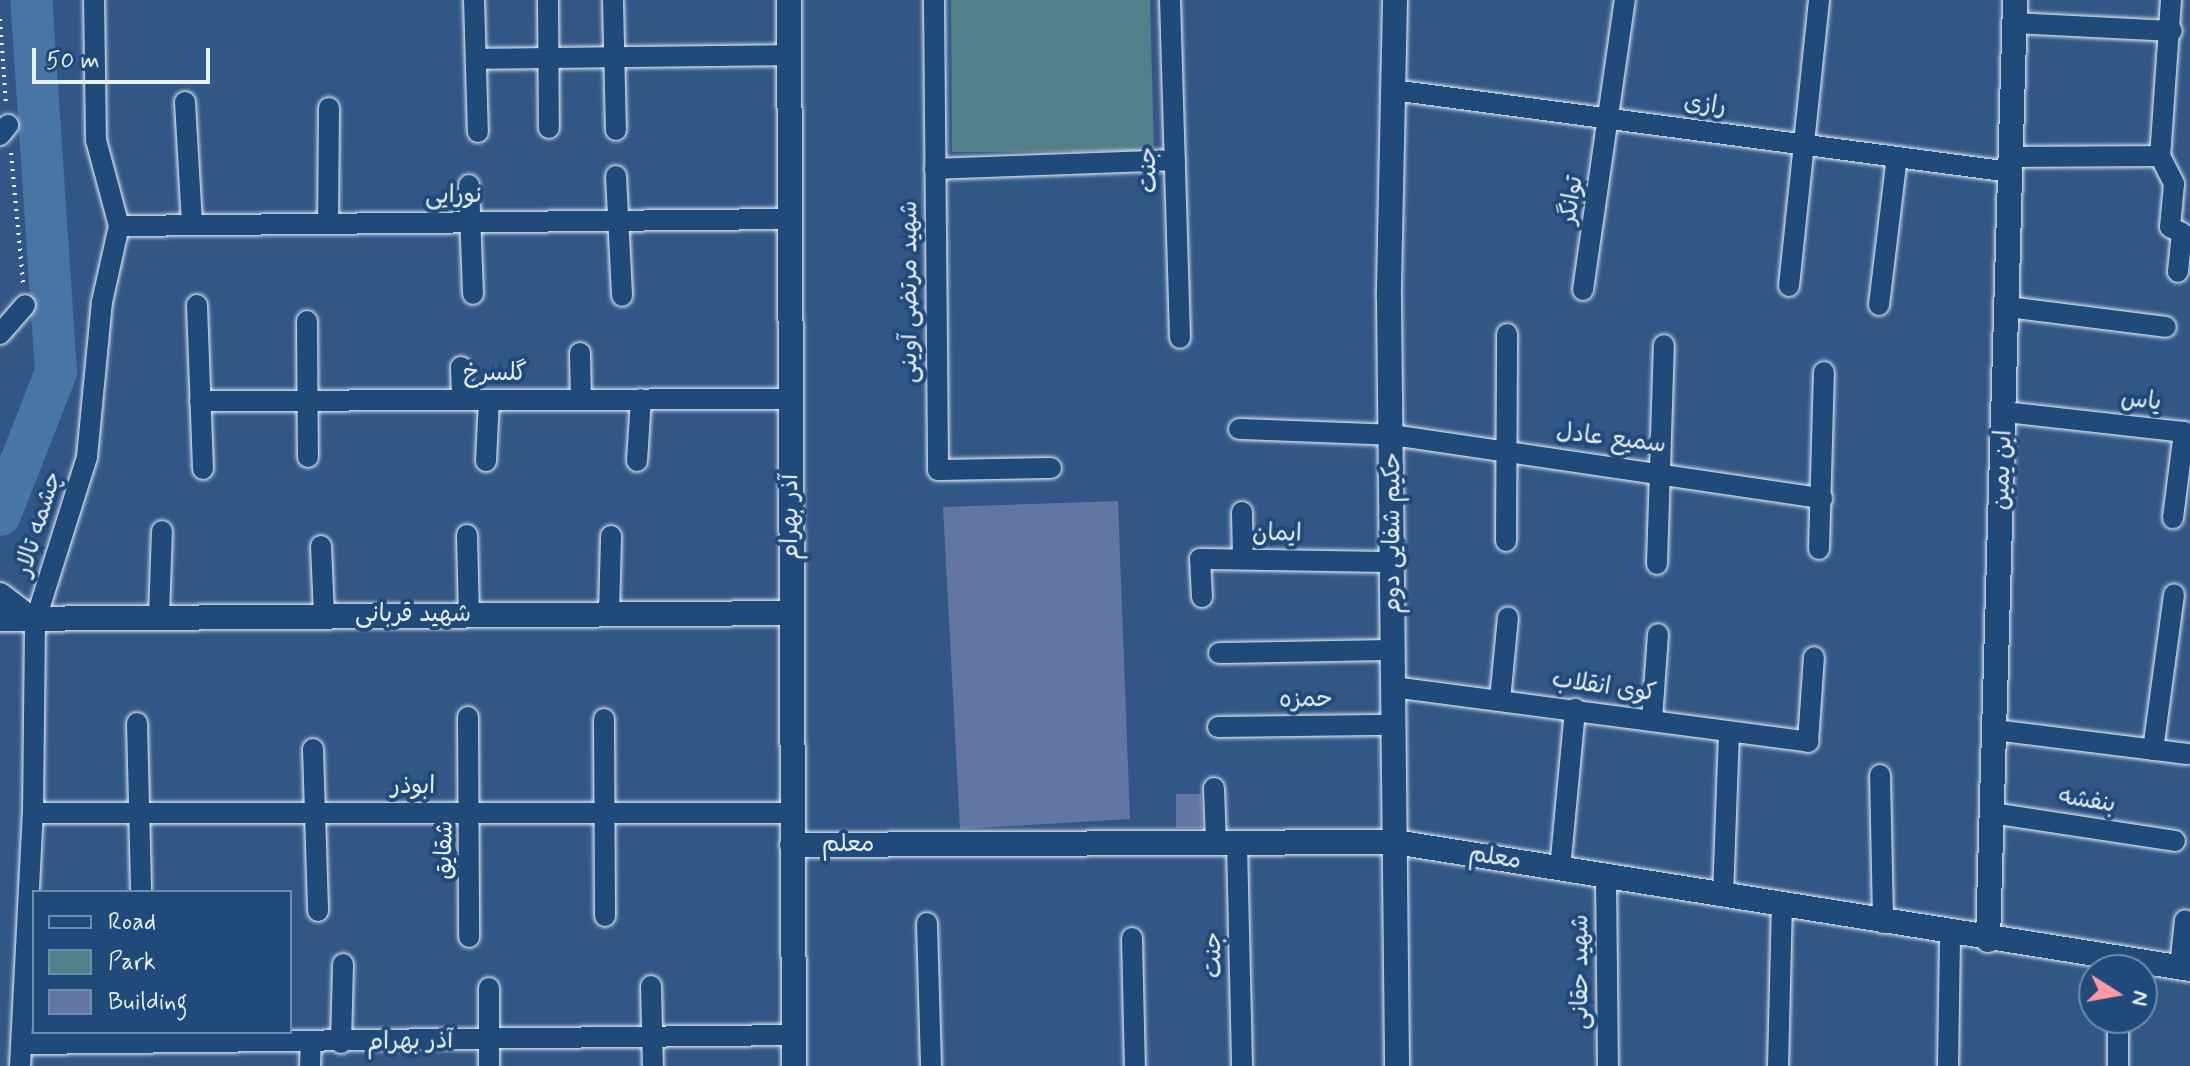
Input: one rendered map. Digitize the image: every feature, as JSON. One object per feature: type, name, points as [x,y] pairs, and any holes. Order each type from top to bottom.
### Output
[{"type":"street","name":"چشمه تالار","points":[[20,1066],[25,1044],[33,813],[35,622],[87,457],[102,302],[119,226],[96,140],[94,0]]},
{"type":"street","points":[[474,0],[478,132]]},
{"type":"street","points":[[548,0],[549,128]]},
{"type":"street","points":[[613,0],[616,130]]},
{"type":"street","name":"آذر بهرام","points":[[789,0],[794,1066]]},
{"type":"street","name":"شهید مرتضی آوینی","points":[[934,0],[938,470],[1051,468]]},
{"type":"street","name":"جنت","points":[[1170,0],[1180,338]]},
{"type":"street","name":"حکیم شفایی دوم","points":[[1395,0],[1392,562],[1397,1066]]},
{"type":"street","name":"توانگر","points":[[1583,290],[1611,119],[1625,0]]},
{"type":"street","points":[[1789,286],[1819,0]]},
{"type":"street","points":[[2171,0],[2172,31],[2160,156],[2174,184],[2170,227],[2182,233],[2178,272]]},
{"type":"street","points":[[2014,12],[2172,31]]},
{"type":"street","name":"ابن یمین","points":[[1988,940],[2014,12]]},
{"type":"street","points":[[477,59],[789,55]]},
{"type":"street","name":"رازی","points":[[1393,90],[1897,157],[2010,165]]},
{"type":"street","points":[[185,102],[192,225]]},
{"type":"street","points":[[328,224],[329,108]]},
{"type":"street","points":[[2010,165],[2160,156]]},
{"type":"street","points":[[1879,305],[1897,157]]},
{"type":"street","points":[[935,169],[1175,160]]},
{"type":"street","points":[[616,176],[622,296]]},
{"type":"street","points":[[469,185],[473,294]]},
{"type":"street","name":"نورایی","points":[[119,226],[790,219]]},
{"type":"street","points":[[0,334],[25,305]]},
{"type":"street","points":[[197,305],[203,469]]},
{"type":"street","points":[[2008,307],[2166,327]]},
{"type":"street","points":[[307,321],[311,401],[308,457]]},
{"type":"street","points":[[1506,541],[1507,334]]},
{"type":"street","points":[[1657,564],[1664,345]]},
{"type":"street","points":[[580,353],[581,399]]},
{"type":"street","points":[[461,367],[462,400]]},
{"type":"street","points":[[1819,549],[1824,372]]},
{"type":"street","points":[[637,461],[641,399]]},
{"type":"street","name":"گلسرخ","points":[[200,401],[790,399]]},
{"type":"street","points":[[486,461],[489,400]]},
{"type":"street","name":"یاس","points":[[2005,412],[2184,432],[2173,518]]},
{"type":"street","points":[[1239,429],[1393,435]]},
{"type":"street","name":"سمیع عادل","points":[[1393,435],[1506,453],[1659,470],[1822,498]]},
{"type":"street","points":[[1242,512],[1243,559]]},
{"type":"street","points":[[159,616],[162,531]]},
{"type":"street","points":[[467,535],[469,615]]},
{"type":"street","points":[[609,614],[611,536]]},
{"type":"street","points":[[321,546],[324,616]]},
{"type":"street","name":"ایمان","points":[[1202,597],[1200,559],[1392,562]]},
{"type":"street","points":[[2153,750],[2174,594]]},
{"type":"street","points":[[0,595],[35,622]]},
{"type":"street","name":"شهید قربانی","points":[[0,619],[35,622],[159,616],[791,613]]},
{"type":"street","points":[[1500,700],[1508,617]]},
{"type":"street","points":[[1652,720],[1658,634]]},
{"type":"street","points":[[1219,653],[1393,650]]},
{"type":"street","name":"کوی انقلاب","points":[[1393,687],[1808,742],[1814,657]]},
{"type":"street","points":[[1560,869],[1575,709]]},
{"type":"street","name":"شقایق","points":[[468,717],[472,813],[469,937]]},
{"type":"street","points":[[604,719],[607,813],[605,916]]},
{"type":"street","points":[[137,723],[141,890]]},
{"type":"street","name":"حمزه","points":[[1218,727],[1394,725]]},
{"type":"street","points":[[1995,730],[2188,754]]},
{"type":"street","points":[[1723,896],[1729,732]]},
{"type":"street","points":[[313,749],[318,911]]},
{"type":"street","points":[[1880,775],[1883,923]]},
{"type":"street","name":"جنت","points":[[1214,788],[1226,843],[1242,1066]]},
{"type":"street","name":"ابوذر","points":[[33,813],[792,813]]},
{"type":"street","name":"بنفشه","points":[[1992,813],[2175,841]]},
{"type":"street","name":"معلم","points":[[792,845],[1395,842],[2078,957]]},
{"type":"street","name":"شهید حقانی","points":[[1606,877],[1608,1066]]},
{"type":"street","points":[[1778,1066],[1782,906]]},
{"type":"street","points":[[2185,920],[2185,968]]},
{"type":"street","points":[[927,923],[931,1066]]},
{"type":"street","points":[[1948,1066],[1950,934]]},
{"type":"street","points":[[1132,938],[1135,1066]]},
{"type":"street","points":[[341,1043],[343,964]]},
{"type":"street","name":"معلم","points":[[2158,967],[2185,968]]},
{"type":"street","points":[[651,986],[653,1066]]},
{"type":"street","points":[[489,988],[489,1066]]},
{"type":"street","points":[[2118,1034],[2118,1066]]},
{"type":"street","name":"آذر بهرام","points":[[25,1044],[341,1043],[794,1035]]},
{"type":"street","points":[[310,1066],[311,1043]]},
{"type":"path","points":[[0,19],[4,130],[25,305]]},
{"type":"green space","points":[[951,0],[1150,0],[1154,151],[952,152]]},
{"type":"building","points":[[1118,501],[1130,819],[960,829],[943,507]]},
{"type":"building","points":[[1176,794],[1201,794],[1202,828],[1176,828]]},
{"type":"waterway","points":[[0,515],[56,372],[31,0]]}]
